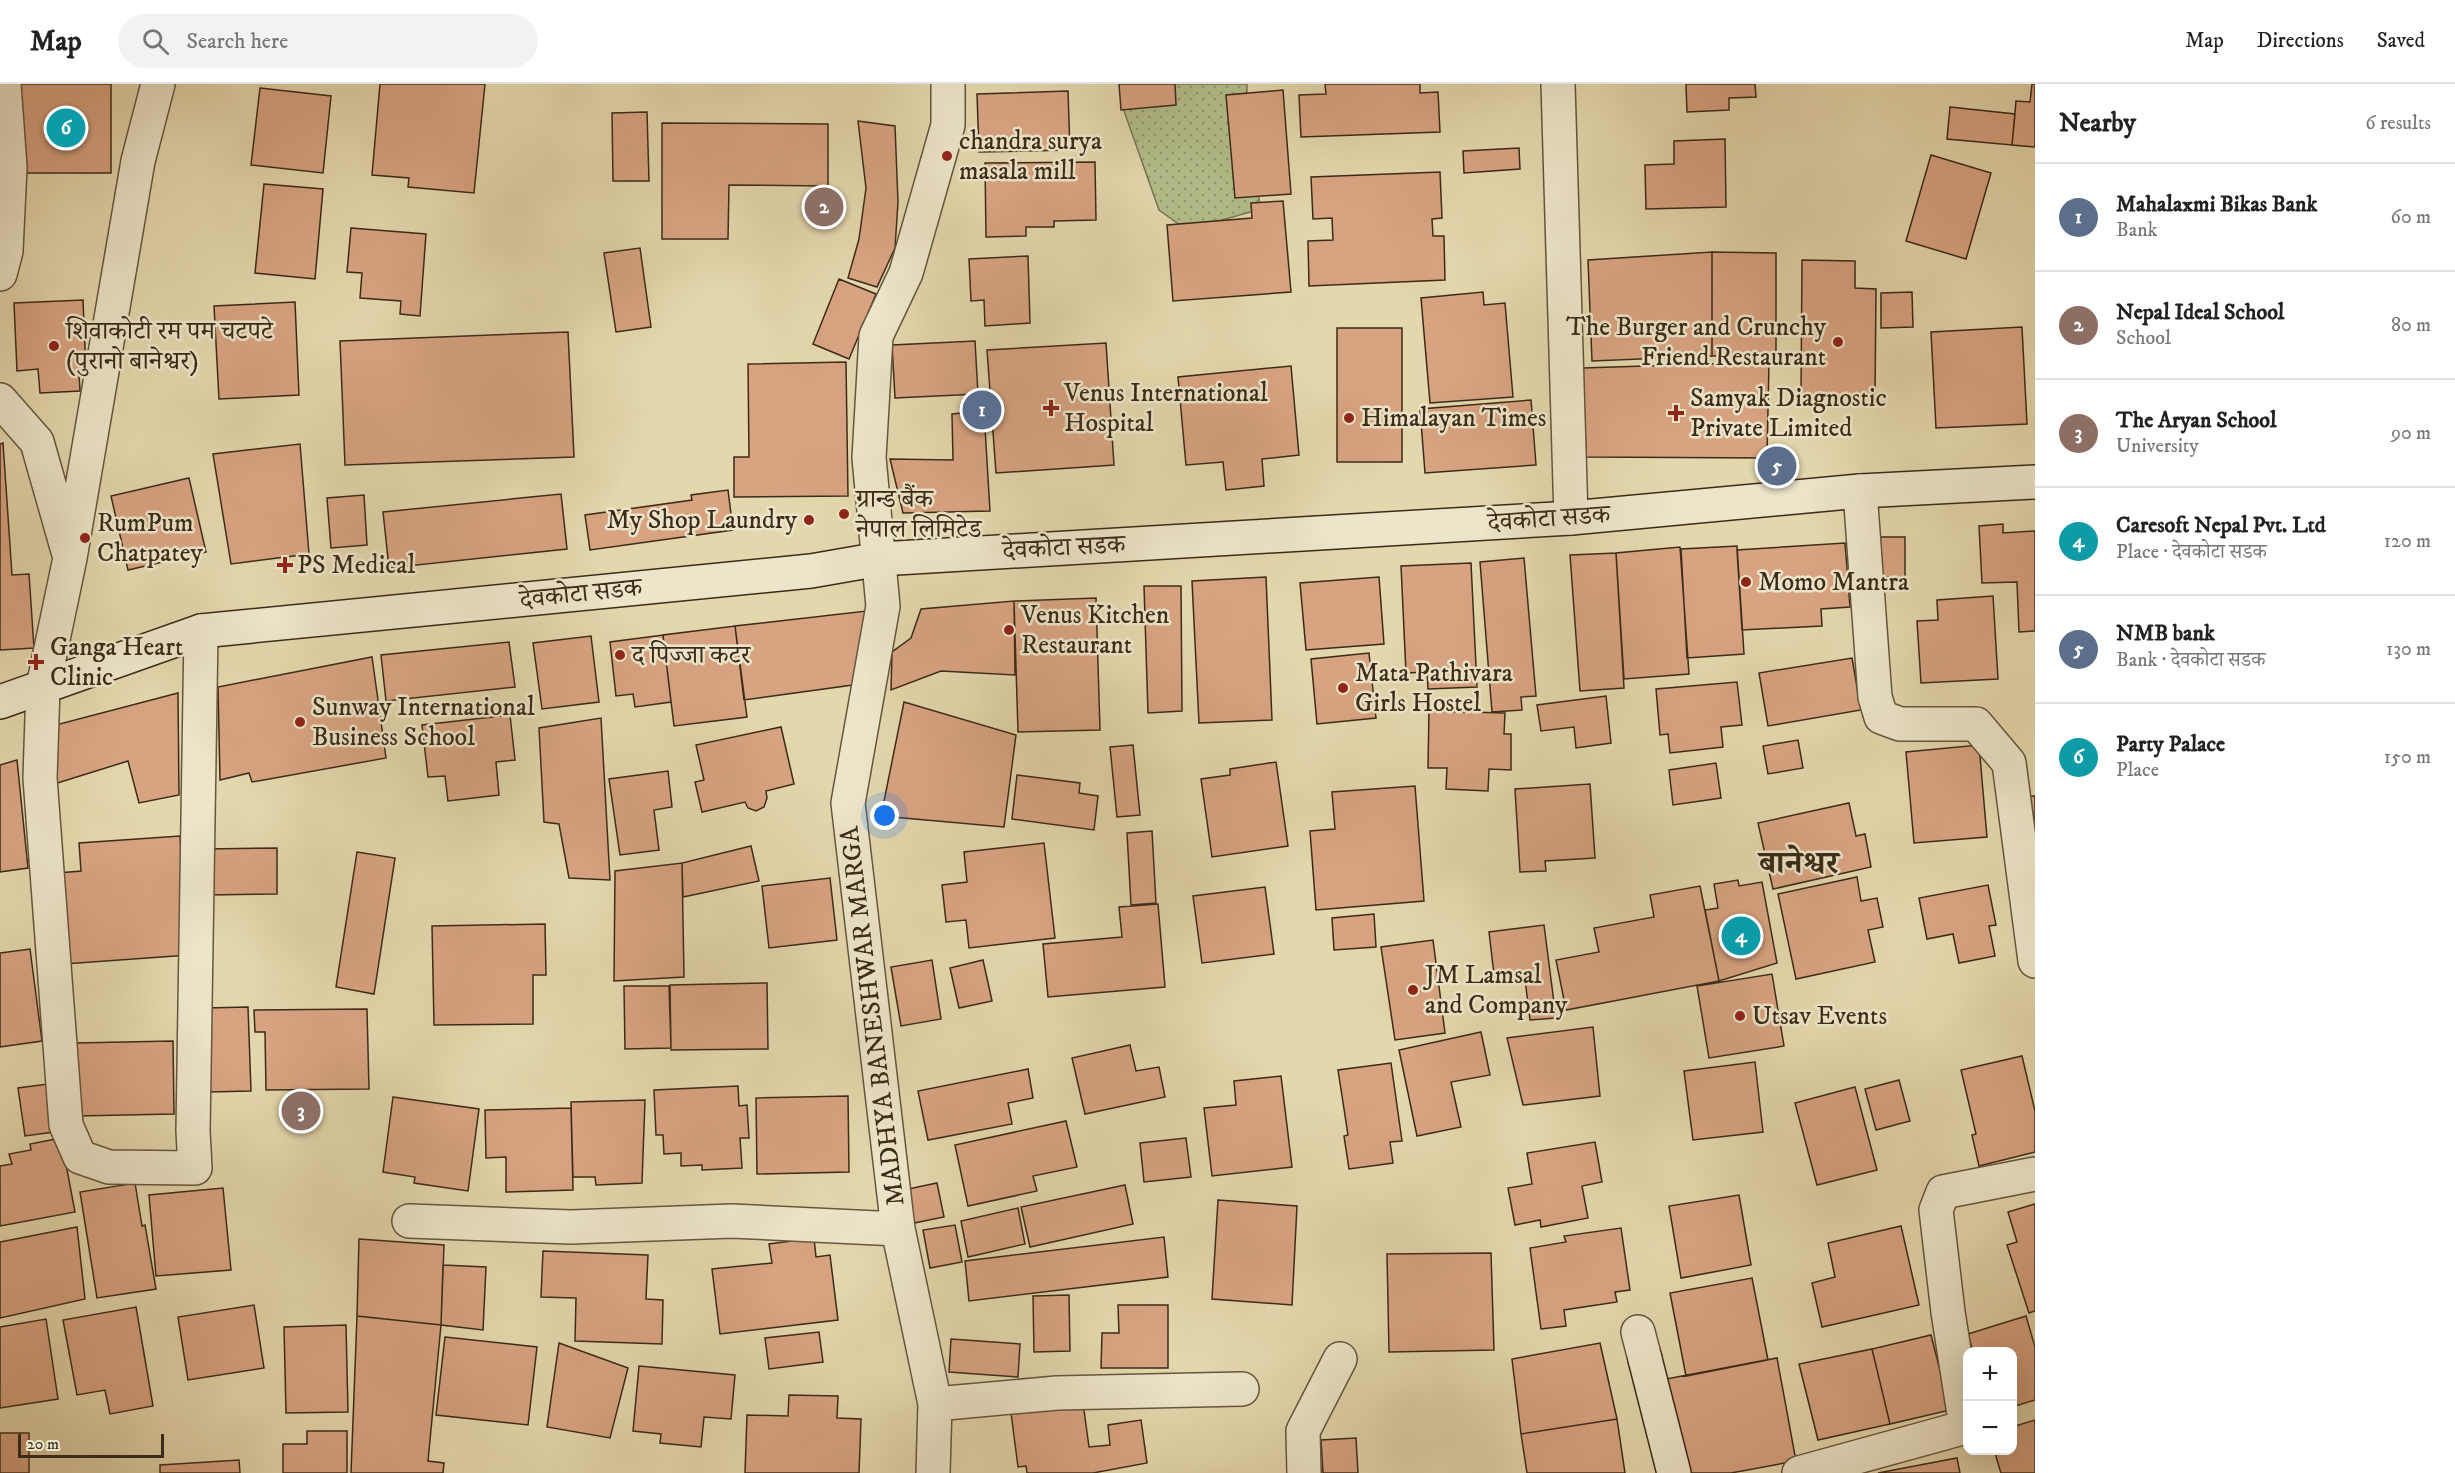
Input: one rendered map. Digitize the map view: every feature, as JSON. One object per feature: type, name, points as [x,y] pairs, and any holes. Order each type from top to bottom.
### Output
[{"type":"street","points":[[0,274],[6,251],[10,167],[4,84]]},
{"type":"street","points":[[158,84],[138,161],[70,558],[43,687],[40,778],[66,1125],[80,1157],[109,1167],[195,1168],[195,883],[201,631]]},
{"type":"street","name":"MADHYA BANESHWAR MARGA","points":[[933,1473],[935,1404],[897,1229],[848,803],[883,606],[869,458],[876,336],[906,273],[948,125],[948,84]]},
{"type":"street","points":[[1558,84],[1570,518]]},
{"type":"street","points":[[0,400],[37,442],[70,558]]},
{"type":"street","name":"देवकोटा सडक","points":[[0,702],[201,631],[811,572],[880,559],[1570,518],[1860,491],[2035,482]]},
{"type":"street","points":[[1860,491],[1875,697],[1881,717],[1900,723],[1976,724],[2009,763],[2035,961]]},
{"type":"street","points":[[1799,1473],[1966,1427],[1948,1312],[1936,1210],[1943,1192],[2035,1174]]},
{"type":"street","points":[[409,1221],[571,1227],[732,1221],[897,1229]]},
{"type":"street","points":[[1642,1346],[1674,1473]]},
{"type":"street","points":[[1304,1473],[1303,1431],[1340,1359]]},
{"type":"street","points":[[935,1404],[1058,1393],[1242,1389]]},
{"type":"green space","points":[[1124,84],[1247,84],[1246,135],[1261,209],[1187,230],[1159,210],[1123,108]]},
{"type":"building","points":[[21,84],[111,84],[111,173],[22,173]]},
{"type":"building","points":[[380,84],[485,84],[474,193],[408,187],[409,178],[372,175]]},
{"type":"building","points":[[1119,84],[1175,84],[1176,105],[1121,110]]},
{"type":"building","points":[[1325,84],[1420,84],[1420,93],[1438,92],[1440,132],[1301,137],[1299,95],[1326,94]]},
{"type":"building","points":[[1686,84],[1755,84],[1756,97],[1729,98],[1729,110],[1687,112]]},
{"type":"building","points":[[2032,84],[2035,84],[2035,147],[2012,145],[2016,101],[2030,102]]},
{"type":"building","points":[[260,88],[331,96],[323,173],[251,165]]},
{"type":"building","points":[[1283,90],[1291,194],[1235,198],[1226,95]]},
{"type":"building","points":[[1068,91],[1070,150],[979,152],[977,94]]},
{"type":"building","points":[[1950,107],[2015,114],[2012,145],[1947,139]]},
{"type":"building","points":[[647,112],[649,181],[613,181],[612,113]]},
{"type":"building","points":[[858,121],[895,126],[898,202],[895,248],[877,287],[848,278],[859,239],[866,188]]},
{"type":"building","points":[[662,123],[828,124],[828,186],[729,185],[728,239],[662,239]]},
{"type":"building","points":[[1725,139],[1726,207],[1646,209],[1645,165],[1674,164],[1674,141]]},
{"type":"building","points":[[1519,148],[1520,169],[1464,173],[1463,151]]},
{"type":"building","points":[[1931,155],[1991,173],[1966,259],[1906,241]]},
{"type":"building","points":[[1095,162],[1096,220],[1054,221],[1054,227],[1026,227],[1026,236],[986,237],[985,163]]},
{"type":"building","points":[[1440,172],[1442,218],[1432,219],[1433,236],[1444,236],[1445,280],[1309,286],[1308,241],[1333,240],[1332,218],[1313,219],[1311,177]]},
{"type":"building","points":[[264,184],[323,189],[315,279],[255,273]]},
{"type":"building","points":[[1283,201],[1291,292],[1173,301],[1167,225],[1252,218],[1251,203]]},
{"type":"building","points":[[351,228],[426,234],[420,316],[400,314],[401,301],[360,298],[362,273],[347,272]]},
{"type":"building","points":[[640,248],[651,327],[616,332],[604,253]]},
{"type":"building","points":[[1712,252],[1712,356],[1592,361],[1588,260]]},
{"type":"building","points":[[1712,252],[1776,253],[1776,355],[1712,356]]},
{"type":"building","points":[[1028,256],[1030,323],[985,326],[984,300],[971,301],[969,259]]},
{"type":"building","name":"The Burger and Crunchy Friend Restaurant","points":[[1802,260],[1855,261],[1855,288],[1876,289],[1875,397],[1801,395]]},
{"type":"building","points":[[839,279],[876,294],[849,359],[813,344]]},
{"type":"building","points":[[1483,292],[1484,305],[1505,303],[1513,397],[1430,403],[1421,298]]},
{"type":"building","points":[[1912,292],[1913,327],[1881,328],[1881,293]]},
{"type":"building","points":[[83,300],[86,372],[79,373],[80,391],[40,393],[38,369],[17,371],[14,303]]},
{"type":"building","points":[[295,302],[299,395],[219,399],[214,306]]},
{"type":"building","points":[[2022,327],[2027,424],[1936,428],[1931,332]]},
{"type":"building","points":[[1337,328],[1402,328],[1402,462],[1337,462]]},
{"type":"building","points":[[568,332],[574,457],[345,465],[340,341]]},
{"type":"building","points":[[975,341],[978,394],[895,398],[892,345]]},
{"type":"building","name":"Venus International Hospital","points":[[1106,343],[1114,465],[996,473],[987,350]]},
{"type":"building","points":[[846,362],[848,496],[734,497],[734,457],[749,457],[748,364]]},
{"type":"building","name":"Samyak Diagnostic Private Limited","points":[[1769,362],[1767,458],[1586,457],[1583,368]]},
{"type":"building","points":[[1291,366],[1299,455],[1262,459],[1264,486],[1226,490],[1223,462],[1186,465],[1178,377]]},
{"type":"building","points":[[1531,400],[1536,465],[1425,473],[1420,409]]},
{"type":"building","points":[[984,411],[990,511],[903,513],[890,459],[953,460],[952,414]]},
{"type":"building","points":[[3,443],[12,575],[29,574],[34,648],[0,650],[0,444]]},
{"type":"building","points":[[300,444],[309,554],[231,564],[213,454]]},
{"type":"building","points":[[189,478],[206,552],[128,570],[111,496]]},
{"type":"building","points":[[728,490],[733,530],[590,550],[585,515],[692,500],[691,495]]},
{"type":"building","points":[[561,494],[567,549],[389,568],[383,512]]},
{"type":"building","points":[[364,495],[367,545],[331,548],[327,498]]},
{"type":"building","points":[[2003,524],[2003,533],[2035,531],[2035,631],[2019,632],[2017,582],[1982,583],[1979,526]]},
{"type":"building","points":[[1879,537],[1905,537],[1905,578],[1879,577]]},
{"type":"building","points":[[1845,543],[1850,607],[1821,609],[1822,626],[1742,630],[1737,550]]},
{"type":"building","points":[[1737,546],[1744,654],[1687,658],[1681,549]]},
{"type":"building","points":[[1680,547],[1689,674],[1624,679],[1616,553]]},
{"type":"building","points":[[1616,553],[1624,688],[1580,691],[1570,555]]},
{"type":"building","points":[[1524,558],[1536,696],[1521,697],[1522,710],[1492,712],[1480,562]]},
{"type":"building","points":[[1471,563],[1477,687],[1428,689],[1427,672],[1406,673],[1401,566]]},
{"type":"building","points":[[1266,577],[1272,720],[1199,723],[1192,581]]},
{"type":"building","points":[[1379,577],[1384,644],[1306,650],[1300,583]]},
{"type":"building","points":[[1144,586],[1181,586],[1182,711],[1148,713]]},
{"type":"building","points":[[1993,596],[1998,679],[1921,683],[1917,621],[1938,620],[1937,600]]},
{"type":"building","points":[[1096,598],[1100,730],[1018,732],[1014,601]]},
{"type":"building","points":[[1014,601],[1015,675],[941,671],[891,690],[892,652],[911,638],[921,609]]},
{"type":"building","points":[[875,610],[860,684],[744,700],[735,626]]},
{"type":"building","points":[[735,626],[747,717],[674,726],[663,635]]},
{"type":"building","points":[[663,635],[671,702],[635,707],[633,694],[616,696],[610,642]]},
{"type":"building","points":[[591,636],[599,702],[542,709],[533,643]]},
{"type":"building","points":[[509,642],[515,687],[386,701],[381,655]]},
{"type":"building","name":"Mata Pathivara Girls Hostel","points":[[1369,653],[1376,718],[1317,724],[1311,659]]},
{"type":"building","name":"Sunway International Business School","points":[[372,657],[386,758],[252,782],[249,773],[220,780],[218,687]]},
{"type":"building","points":[[1852,658],[1861,710],[1768,726],[1759,673]]},
{"type":"building","points":[[1737,682],[1742,725],[1721,727],[1723,747],[1670,753],[1668,734],[1660,735],[1656,689]]},
{"type":"building","points":[[178,693],[179,795],[139,803],[128,761],[51,785],[48,727]]},
{"type":"building","points":[[1606,696],[1611,743],[1576,748],[1574,727],[1541,731],[1537,705]]},
{"type":"building","points":[[904,702],[1016,735],[1004,827],[881,816]]},
{"type":"building","points":[[1429,711],[1505,713],[1504,734],[1511,734],[1511,770],[1489,769],[1488,791],[1446,789],[1447,768],[1428,768]]},
{"type":"building","points":[[510,715],[515,760],[496,762],[499,795],[448,801],[445,776],[428,777],[422,725]]},
{"type":"building","points":[[601,718],[610,880],[569,878],[559,824],[544,822],[539,728]]},
{"type":"building","points":[[781,727],[794,784],[766,791],[767,798],[764,807],[756,811],[748,808],[745,802],[702,812],[695,782],[704,780],[696,745]]},
{"type":"building","points":[[1798,740],[1803,768],[1768,774],[1763,746]]},
{"type":"building","points":[[1133,745],[1140,815],[1117,817],[1110,747]]},
{"type":"building","points":[[1979,745],[1987,837],[1914,843],[1906,752]]},
{"type":"building","points":[[17,760],[28,868],[0,872],[0,765]]},
{"type":"building","points":[[1276,762],[1288,846],[1212,857],[1201,779],[1230,775],[1230,769]]},
{"type":"building","points":[[1716,763],[1721,798],[1673,805],[1669,770]]},
{"type":"building","points":[[668,771],[672,807],[654,810],[659,850],[620,855],[609,779]]},
{"type":"building","points":[[1017,775],[1080,783],[1079,793],[1098,796],[1094,830],[1012,819]]},
{"type":"building","points":[[1590,784],[1595,858],[1545,861],[1546,871],[1520,872],[1515,789]]},
{"type":"building","points":[[1415,786],[1424,901],[1316,910],[1310,831],[1335,829],[1332,792]]},
{"type":"building","points":[[2035,796],[2035,831],[2024,831],[2022,797]]},
{"type":"building","points":[[1849,803],[1856,836],[1865,834],[1871,867],[1773,889],[1758,823]]},
{"type":"building","points":[[1152,831],[1156,903],[1131,905],[1127,833]]},
{"type":"building","points":[[180,836],[189,955],[64,964],[58,873],[81,871],[79,843]]},
{"type":"building","points":[[1044,843],[1055,938],[969,948],[966,920],[946,922],[942,885],[967,882],[964,852]]},
{"type":"building","points":[[751,846],[759,881],[683,897],[682,863]]},
{"type":"building","points":[[277,848],[277,894],[207,895],[205,849]]},
{"type":"building","points":[[357,852],[395,858],[374,994],[336,987]]},
{"type":"building","points":[[682,863],[684,977],[614,981],[615,871]]},
{"type":"building","points":[[1857,877],[1861,901],[1877,898],[1883,927],[1868,930],[1875,962],[1796,979],[1778,894]]},
{"type":"building","points":[[830,878],[837,940],[769,948],[762,886]]},
{"type":"building","points":[[1738,880],[1739,886],[1762,882],[1777,963],[1719,981],[1705,910],[1718,908],[1714,884]]},
{"type":"building","points":[[1988,885],[1996,925],[1989,926],[1995,956],[1959,963],[1953,934],[1927,939],[1919,898]]},
{"type":"building","points":[[1700,886],[1719,981],[1566,1010],[1556,960],[1599,952],[1594,928],[1654,917],[1650,895]]},
{"type":"building","points":[[1265,887],[1274,954],[1202,963],[1193,896]]},
{"type":"building","points":[[1158,904],[1165,987],[1048,997],[1043,944],[1122,937],[1119,907]]},
{"type":"building","points":[[1374,914],[1376,947],[1334,950],[1332,918]]},
{"type":"building","points":[[545,924],[546,975],[533,975],[533,1024],[434,1025],[432,926]]},
{"type":"building","points":[[1544,925],[1556,1018],[1530,1020],[1525,979],[1495,983],[1489,932]]},
{"type":"building","name":"JM Lamsal and Company","points":[[1433,940],[1445,1033],[1395,1040],[1381,947]]},
{"type":"building","points":[[30,949],[42,1041],[0,1047],[0,953]]},
{"type":"building","points":[[932,960],[941,1019],[901,1026],[891,967]]},
{"type":"building","points":[[983,960],[992,1001],[959,1008],[950,968]]},
{"type":"building","name":"Utsav Events","points":[[1772,974],[1784,1046],[1709,1058],[1697,986]]},
{"type":"building","points":[[767,983],[768,1049],[671,1050],[670,985]]},
{"type":"building","points":[[624,986],[669,986],[671,1048],[625,1049]]},
{"type":"building","points":[[248,1007],[251,1091],[208,1092],[205,1008]]},
{"type":"building","points":[[367,1009],[369,1089],[266,1090],[265,1032],[255,1032],[254,1010]]},
{"type":"building","points":[[1593,1027],[1600,1096],[1523,1105],[1507,1038]]},
{"type":"building","points":[[1481,1032],[1490,1075],[1451,1082],[1461,1127],[1417,1136],[1399,1050]]},
{"type":"building","points":[[173,1041],[174,1114],[76,1116],[74,1043]]},
{"type":"building","points":[[1130,1045],[1136,1071],[1159,1067],[1165,1097],[1085,1114],[1072,1058]]},
{"type":"building","points":[[2022,1056],[2035,1111],[2035,1152],[1979,1166],[1972,1135],[1976,1134],[1961,1070]]},
{"type":"building","points":[[1755,1062],[1763,1132],[1693,1140],[1684,1071]]},
{"type":"building","points":[[1391,1063],[1402,1141],[1390,1142],[1393,1163],[1349,1169],[1344,1136],[1348,1135],[1338,1070]]},
{"type":"building","points":[[1028,1069],[1033,1098],[1008,1103],[1012,1124],[928,1140],[918,1091]]},
{"type":"building","points":[[1281,1076],[1292,1167],[1212,1176],[1204,1108],[1236,1105],[1234,1081]]},
{"type":"building","points":[[1899,1080],[1910,1121],[1876,1130],[1865,1089]]},
{"type":"building","points":[[48,1084],[54,1132],[25,1136],[18,1088]]},
{"type":"building","points":[[738,1086],[739,1106],[747,1105],[749,1138],[740,1138],[742,1168],[702,1170],[702,1165],[681,1166],[681,1153],[664,1154],[663,1135],[656,1135],[654,1090]]},
{"type":"building","points":[[1855,1087],[1877,1170],[1817,1185],[1795,1103]]},
{"type":"building","points":[[848,1096],[849,1172],[757,1174],[756,1098]]},
{"type":"building","points":[[393,1097],[479,1109],[468,1191],[414,1183],[415,1177],[383,1172]]},
{"type":"building","points":[[645,1100],[642,1183],[596,1185],[595,1177],[573,1177],[571,1102]]},
{"type":"building","points":[[571,1108],[573,1190],[506,1192],[506,1157],[486,1158],[485,1110]]},
{"type":"building","points":[[1066,1121],[1077,1167],[1033,1176],[1037,1191],[968,1206],[955,1145]]},
{"type":"building","points":[[61,1138],[75,1212],[0,1226],[0,1166],[12,1164],[9,1154],[31,1150],[30,1144]]},
{"type":"building","points":[[1186,1138],[1191,1177],[1144,1182],[1140,1143]]},
{"type":"building","points":[[1595,1142],[1602,1182],[1582,1186],[1588,1218],[1541,1227],[1540,1220],[1515,1225],[1508,1188],[1532,1184],[1527,1153]]},
{"type":"building","points":[[135,1183],[156,1289],[97,1298],[80,1192]]},
{"type":"building","points":[[937,1183],[944,1217],[914,1223],[908,1189]]},
{"type":"building","points":[[1125,1185],[1133,1224],[1030,1247],[1021,1207]]},
{"type":"building","points":[[223,1188],[231,1270],[156,1276],[149,1195]]},
{"type":"building","points":[[1739,1195],[1751,1265],[1681,1278],[1669,1206]]},
{"type":"building","points":[[1218,1200],[1297,1206],[1292,1305],[1212,1299]]},
{"type":"building","points":[[2035,1204],[2035,1311],[2029,1313],[2007,1245],[2017,1242],[2008,1212]]},
{"type":"building","points":[[1018,1208],[1025,1244],[968,1257],[961,1221]]},
{"type":"building","points":[[955,1225],[962,1262],[930,1268],[923,1230]]},
{"type":"building","points":[[1901,1226],[1919,1305],[1822,1327],[1812,1283],[1835,1277],[1828,1243]]},
{"type":"building","points":[[77,1227],[85,1299],[0,1318],[0,1242]]},
{"type":"building","points":[[1621,1228],[1630,1290],[1615,1292],[1617,1302],[1564,1310],[1566,1326],[1541,1329],[1530,1248],[1566,1242],[1564,1236]]},
{"type":"building","points":[[1164,1237],[1168,1277],[969,1301],[965,1261]]},
{"type":"building","points":[[814,1238],[816,1257],[830,1255],[838,1320],[720,1334],[712,1269],[772,1263],[769,1244]]},
{"type":"building","points":[[359,1239],[444,1245],[441,1325],[357,1316]]},
{"type":"building","points":[[543,1251],[648,1255],[646,1299],[663,1300],[662,1344],[575,1341],[576,1298],[541,1297]]},
{"type":"building","points":[[1491,1253],[1494,1350],[1389,1352],[1387,1254]]},
{"type":"building","points":[[443,1265],[486,1267],[483,1330],[441,1325]]},
{"type":"building","points":[[1752,1278],[1768,1360],[1686,1376],[1670,1293]]},
{"type":"building","points":[[1069,1295],[1070,1351],[1034,1352],[1033,1296]]},
{"type":"building","points":[[254,1305],[264,1368],[188,1380],[178,1317]]},
{"type":"building","points":[[1118,1305],[1168,1305],[1168,1368],[1101,1368],[1102,1333],[1119,1333]]},
{"type":"building","points":[[136,1307],[153,1406],[110,1414],[105,1390],[77,1395],[63,1320]]},
{"type":"building","points":[[357,1316],[441,1325],[428,1461],[444,1463],[443,1473],[351,1473]]},
{"type":"building","points":[[2026,1316],[2035,1347],[2035,1400],[2017,1405],[2017,1347],[1972,1347],[1968,1334]]},
{"type":"building","points":[[46,1319],[58,1399],[0,1408],[0,1327]]},
{"type":"building","points":[[346,1325],[348,1412],[286,1413],[284,1327]]},
{"type":"building","points":[[819,1332],[823,1362],[769,1369],[765,1338]]},
{"type":"building","points":[[1931,1335],[1950,1410],[1890,1424],[1872,1349]]},
{"type":"building","points":[[445,1337],[537,1347],[528,1425],[436,1415]]},
{"type":"building","points":[[951,1339],[1020,1344],[1018,1377],[949,1372]]},
{"type":"building","points":[[559,1343],[628,1368],[610,1438],[547,1427]]},
{"type":"building","points":[[1600,1343],[1617,1419],[1521,1434],[1512,1359]]},
{"type":"building","points":[[1872,1349],[1890,1424],[1818,1440],[1799,1364]]},
{"type":"building","points":[[1777,1358],[1796,1461],[1731,1473],[1684,1473],[1666,1379]]},
{"type":"building","points":[[639,1366],[735,1375],[731,1419],[704,1417],[701,1447],[660,1443],[661,1434],[633,1431]]},
{"type":"building","points":[[789,1395],[838,1396],[837,1418],[861,1419],[859,1473],[745,1473],[747,1415],[788,1416]]},
{"type":"building","points":[[1083,1403],[1089,1447],[1110,1445],[1108,1425],[1141,1420],[1147,1463],[1093,1473],[1027,1473],[1026,1466],[1018,1467],[1011,1413]]},
{"type":"building","points":[[1617,1419],[1625,1473],[1527,1473],[1521,1434]]},
{"type":"building","points":[[2035,1420],[2035,1473],[2001,1473],[1996,1455],[2017,1455],[2017,1425]]},
{"type":"building","points":[[307,1431],[347,1431],[347,1473],[283,1473],[283,1444],[307,1444]]},
{"type":"building","points":[[0,1433],[29,1433],[29,1473],[0,1473]]},
{"type":"building","points":[[1356,1438],[1358,1473],[1323,1473],[1321,1440]]},
{"type":"building","points":[[1957,1458],[1960,1473],[1878,1473]]},
{"type":"building","points":[[239,1460],[240,1473],[160,1473],[160,1465]]},
{"type":"place","name":"Party Palace","points":[[66,128]]},
{"type":"place","name":"chandra surya masala mill","points":[[947,156]]},
{"type":"place","name":"Nepal Ideal School","points":[[824,207]]},
{"type":"place","name":"The Burger and Crunchy Friend Restaurant","points":[[1838,342]]},
{"type":"place","name":"शिवाकोटी रम पम चटपटे (पुरानो बानेश्वर)","points":[[54,346]]},
{"type":"place","name":"Venus International Hospital","points":[[1051,408]]},
{"type":"place","name":"Mahalaxmi Bikas Bank","points":[[982,410]]},
{"type":"place","name":"Samyak Diagnostic Private Limited","points":[[1676,413]]},
{"type":"place","name":"Himalayan Times","points":[[1349,418]]},
{"type":"place","name":"NMB bank","points":[[1777,466]]},
{"type":"place","name":"ग्रान्ड बैंक नेपाल लिमिटेड","points":[[844,514]]},
{"type":"place","name":"My Shop Laundry","points":[[809,520]]},
{"type":"place","name":"RumPum Chatpatey","points":[[85,538]]},
{"type":"place","name":"PS Medical","points":[[285,565]]},
{"type":"place","name":"Momo Mantra","points":[[1746,582]]},
{"type":"place","name":"Venus Kitchen Restaurant","points":[[1009,630]]},
{"type":"place","name":"द पिज्जा कटर","points":[[620,655]]},
{"type":"place","name":"Ganga Heart Clinic","points":[[36,662]]},
{"type":"place","name":"Mata Pathivara Girls Hostel","points":[[1343,688]]},
{"type":"place","name":"Sunway International Business School","points":[[300,722]]},
{"type":"place","name":"Caresoft Nepal Pvt. Ltd","points":[[1741,936]]},
{"type":"place","name":"JM Lamsal and Company","points":[[1413,990]]},
{"type":"place","name":"Utsav Events","points":[[1740,1016]]},
{"type":"place","name":"The Aryan School","points":[[301,1111]]},
{"type":"district","name":"बानेश्वर","points":[[1799,864]]}]
